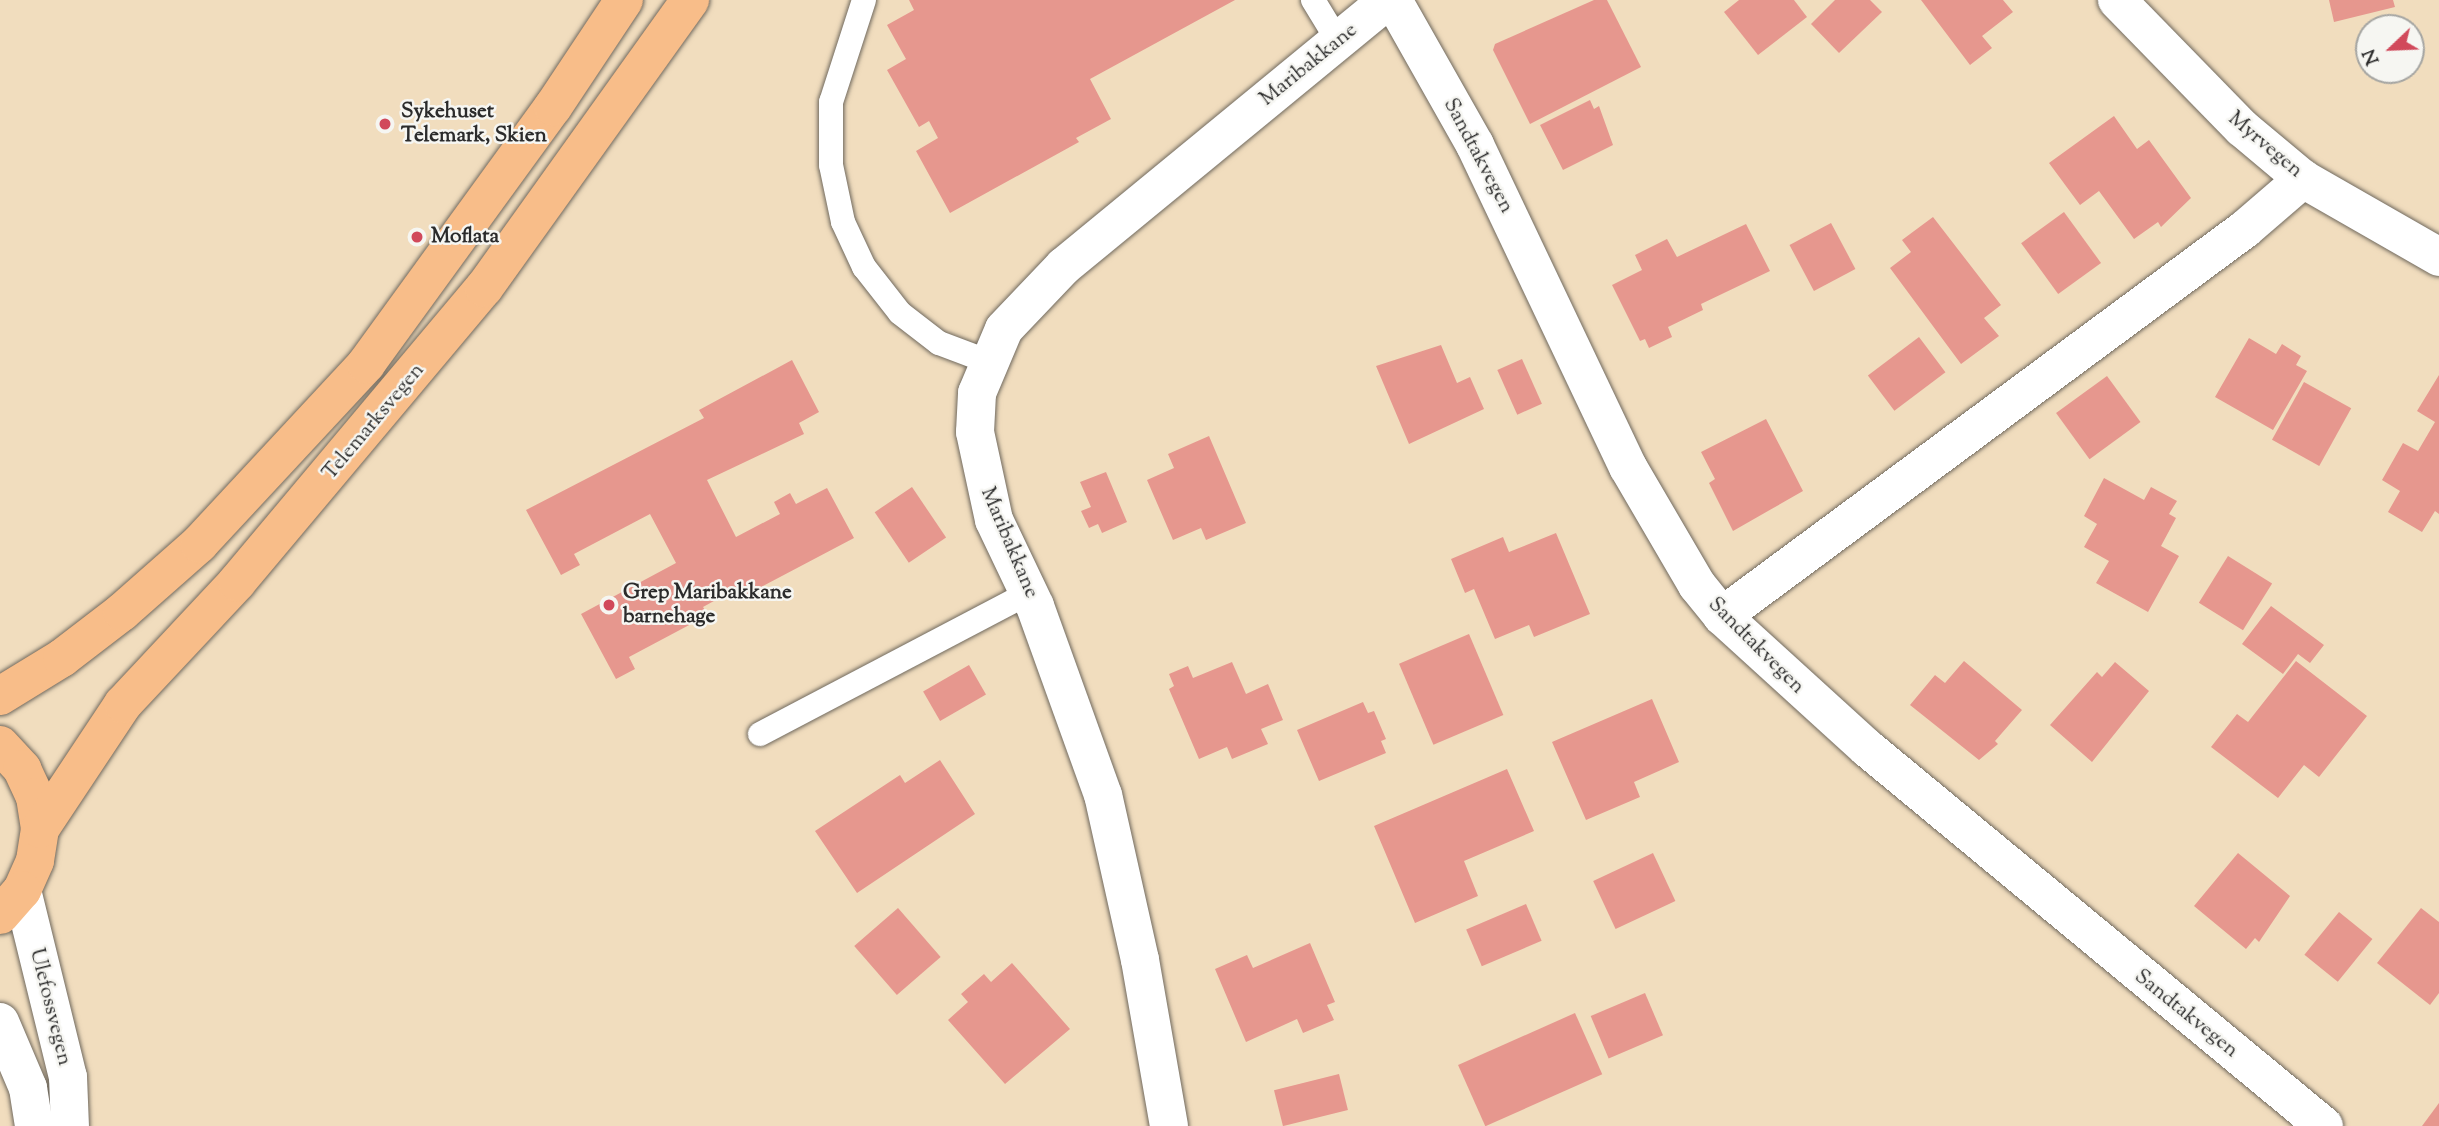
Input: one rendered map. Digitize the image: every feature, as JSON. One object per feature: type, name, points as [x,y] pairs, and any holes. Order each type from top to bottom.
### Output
[{"type":"main road","name":"Telemarksvegen","points":[[0,696],[112,619],[199,544],[366,364],[553,107],[624,0]]},
{"type":"main road","name":"Telemarksvegen","points":[[40,829],[123,704],[237,582],[484,288],[690,0]]},
{"type":"main road","points":[[0,746],[22,769],[35,797],[40,829],[35,861],[11,902]]},
{"type":"street","name":"Maribakkane","points":[[1169,1126],[1143,974],[1103,796],[1029,593],[994,520],[981,476],[975,432],[977,393],[987,361],[1004,329],[1064,265],[1391,0]]},
{"type":"street","name":"Sandtakvegen","points":[[1391,0],[1475,145],[1628,467],[1697,585],[1723,616],[1867,748],[2324,1126]]},
{"type":"street","name":"Myrvegen","points":[[2116,0],[2242,128],[2303,178],[2439,257]]},
{"type":"street","points":[[1723,616],[2245,229],[2303,178]]},
{"type":"street","name":"Ulefossvegen","points":[[11,902],[68,1077],[70,1126]]},
{"type":"street","name":"Ulefossvegen","points":[[0,1021],[28,1088],[34,1126]]},
{"type":"lane","points":[[864,0],[831,102],[831,165],[843,222],[864,267],[900,313],[939,343],[987,361]]},
{"type":"lane","points":[[1314,0],[1338,41]]},
{"type":"lane","points":[[760,734],[1029,593]]},
{"type":"building","points":[[909,0],[1235,0],[1090,79],[1111,119],[1076,138],[1079,142],[950,213],[916,151],[938,138],[929,121],[919,127],[887,70],[906,59],[887,25],[914,10]]},
{"type":"building","points":[[1594,0],[1607,0],[1641,67],[1530,124],[1493,50],[1495,44]]},
{"type":"building","points":[[1739,0],[1794,0],[1807,17],[1758,55],[1724,12]]},
{"type":"building","points":[[1835,0],[1870,0],[1882,12],[1839,53],[1811,24]]},
{"type":"building","points":[[1921,0],[2003,0],[2013,12],[1982,36],[1992,48],[1970,65]]},
{"type":"building","points":[[2329,0],[2393,0],[2395,7],[2355,14],[2355,17],[2334,22]]},
{"type":"building","points":[[1590,100],[1594,109],[1599,106],[1613,145],[1563,170],[1540,125]]},
{"type":"building","points":[[2114,116],[2137,149],[2149,140],[2191,198],[2161,227],[2158,222],[2134,239],[2099,191],[2080,205],[2049,163]]},
{"type":"building","points":[[2064,212],[2101,263],[2058,294],[2021,243]]},
{"type":"building","points":[[1933,217],[2001,305],[1984,318],[1999,336],[1961,364],[1890,268],[1911,252],[1902,240]]},
{"type":"building","points":[[1831,223],[1855,269],[1814,291],[1790,245]]},
{"type":"building","points":[[1746,224],[1770,271],[1701,304],[1703,310],[1668,327],[1672,337],[1649,348],[1645,339],[1640,341],[1612,285],[1642,270],[1635,255],[1667,239],[1677,257]]},
{"type":"building","points":[[1919,337],[1945,372],[1894,411],[1868,376]]},
{"type":"building","points":[[2249,338],[2276,354],[2282,344],[2301,356],[2296,365],[2307,371],[2273,430],[2215,397]]},
{"type":"building","points":[[1441,345],[1457,383],[1470,377],[1484,409],[1409,444],[1376,366]]},
{"type":"building","points":[[1522,359],[1542,404],[1517,415],[1497,370]]},
{"type":"building","points":[[792,360],[819,412],[799,423],[804,434],[707,480],[736,537],[780,514],[774,502],[790,493],[796,504],[827,488],[854,538],[746,595],[741,586],[703,607],[708,615],[629,657],[635,669],[616,679],[581,614],[676,563],[650,514],[574,554],[580,565],[561,575],[526,510],[704,418],[699,410]]},
{"type":"building","points":[[2439,375],[2439,514],[2435,511],[2422,532],[2388,512],[2400,491],[2382,480],[2403,443],[2418,451],[2435,422],[2417,411]]},
{"type":"building","points":[[2107,376],[2141,422],[2090,459],[2056,413]]},
{"type":"building","points":[[2304,382],[2351,408],[2319,466],[2272,440]]},
{"type":"building","points":[[1766,419],[1803,491],[1733,531],[1709,483],[1715,479],[1701,452]]},
{"type":"building","points":[[1209,436],[1246,523],[1206,540],[1201,528],[1173,540],[1147,480],[1174,468],[1168,454]]},
{"type":"building","points":[[1106,472],[1127,522],[1102,533],[1098,524],[1089,528],[1081,511],[1091,507],[1080,482]]},
{"type":"building","points":[[2104,478],[2144,500],[2151,487],[2177,501],[2169,514],[2176,518],[2161,546],[2179,556],[2148,612],[2096,583],[2109,561],[2084,547],[2097,524],[2084,516]]},
{"type":"building","points":[[912,487],[946,538],[909,563],[875,512]]},
{"type":"building","points":[[1556,533],[1590,614],[1534,637],[1529,625],[1495,639],[1474,589],[1465,593],[1451,559],[1503,537],[1509,552]]},
{"type":"building","points":[[2228,556],[2272,584],[2243,630],[2199,603]]},
{"type":"building","points":[[2271,606],[2324,645],[2310,663],[2298,654],[2283,674],[2242,644]]},
{"type":"building","points":[[1469,634],[1503,715],[1433,745],[1399,664]]},
{"type":"building","points":[[1964,661],[2022,710],[1995,741],[1998,744],[1979,760],[1910,705],[1935,675],[1945,683]]},
{"type":"building","points":[[2296,661],[2367,716],[2319,777],[2304,765],[2278,798],[2211,747],[2237,714],[2248,722]]},
{"type":"building","points":[[1232,662],[1246,694],[1268,684],[1283,720],[1261,729],[1268,744],[1232,759],[1227,747],[1199,759],[1169,689],[1174,686],[1169,674],[1188,666],[1193,678]]},
{"type":"building","points":[[2115,662],[2149,691],[2092,762],[2050,725],[2097,672],[2102,677]]},
{"type":"building","points":[[969,665],[986,694],[940,721],[923,692]]},
{"type":"building","points":[[1652,699],[1679,762],[1634,782],[1640,797],[1586,820],[1552,742]]},
{"type":"building","points":[[1363,702],[1368,713],[1374,711],[1386,739],[1381,741],[1386,753],[1319,781],[1297,730]]},
{"type":"building","points":[[940,760],[975,814],[857,893],[815,831],[900,775],[905,783]]},
{"type":"building","points":[[1507,769],[1534,831],[1464,861],[1478,896],[1415,923],[1374,826]]},
{"type":"building","points":[[1653,853],[1675,901],[1616,929],[1593,881]]},
{"type":"building","points":[[2238,853],[2290,896],[2259,942],[2255,938],[2246,949],[2194,906]]},
{"type":"building","points":[[1526,904],[1542,941],[1482,966],[1466,929]]},
{"type":"building","points":[[898,908],[941,957],[897,995],[854,946]]},
{"type":"building","points":[[2421,908],[2439,922],[2439,993],[2430,1005],[2377,963]]},
{"type":"building","points":[[2339,912],[2372,939],[2338,982],[2304,955]]},
{"type":"building","points":[[1310,943],[1335,1002],[1327,1005],[1334,1020],[1303,1033],[1297,1019],[1246,1042],[1215,969],[1247,955],[1253,968]]},
{"type":"building","points":[[1012,963],[1070,1029],[1005,1084],[948,1020],[968,1002],[961,994],[984,974],[991,982]]},
{"type":"building","points":[[1645,993],[1663,1035],[1609,1058],[1591,1016]]},
{"type":"building","points":[[1575,1013],[1602,1074],[1485,1126],[1458,1065]]},
{"type":"building","points":[[1339,1074],[1348,1110],[1283,1126],[1274,1090]]},
{"type":"building","points":[[2439,1103],[2439,1126],[2422,1126]]},
{"type":"place","name":"Sykehuset Telemark, Skien","points":[[385,124]]},
{"type":"place","name":"Moflata","points":[[417,237]]},
{"type":"place","name":"Grep Maribakkane barnehage","points":[[609,605]]}]
